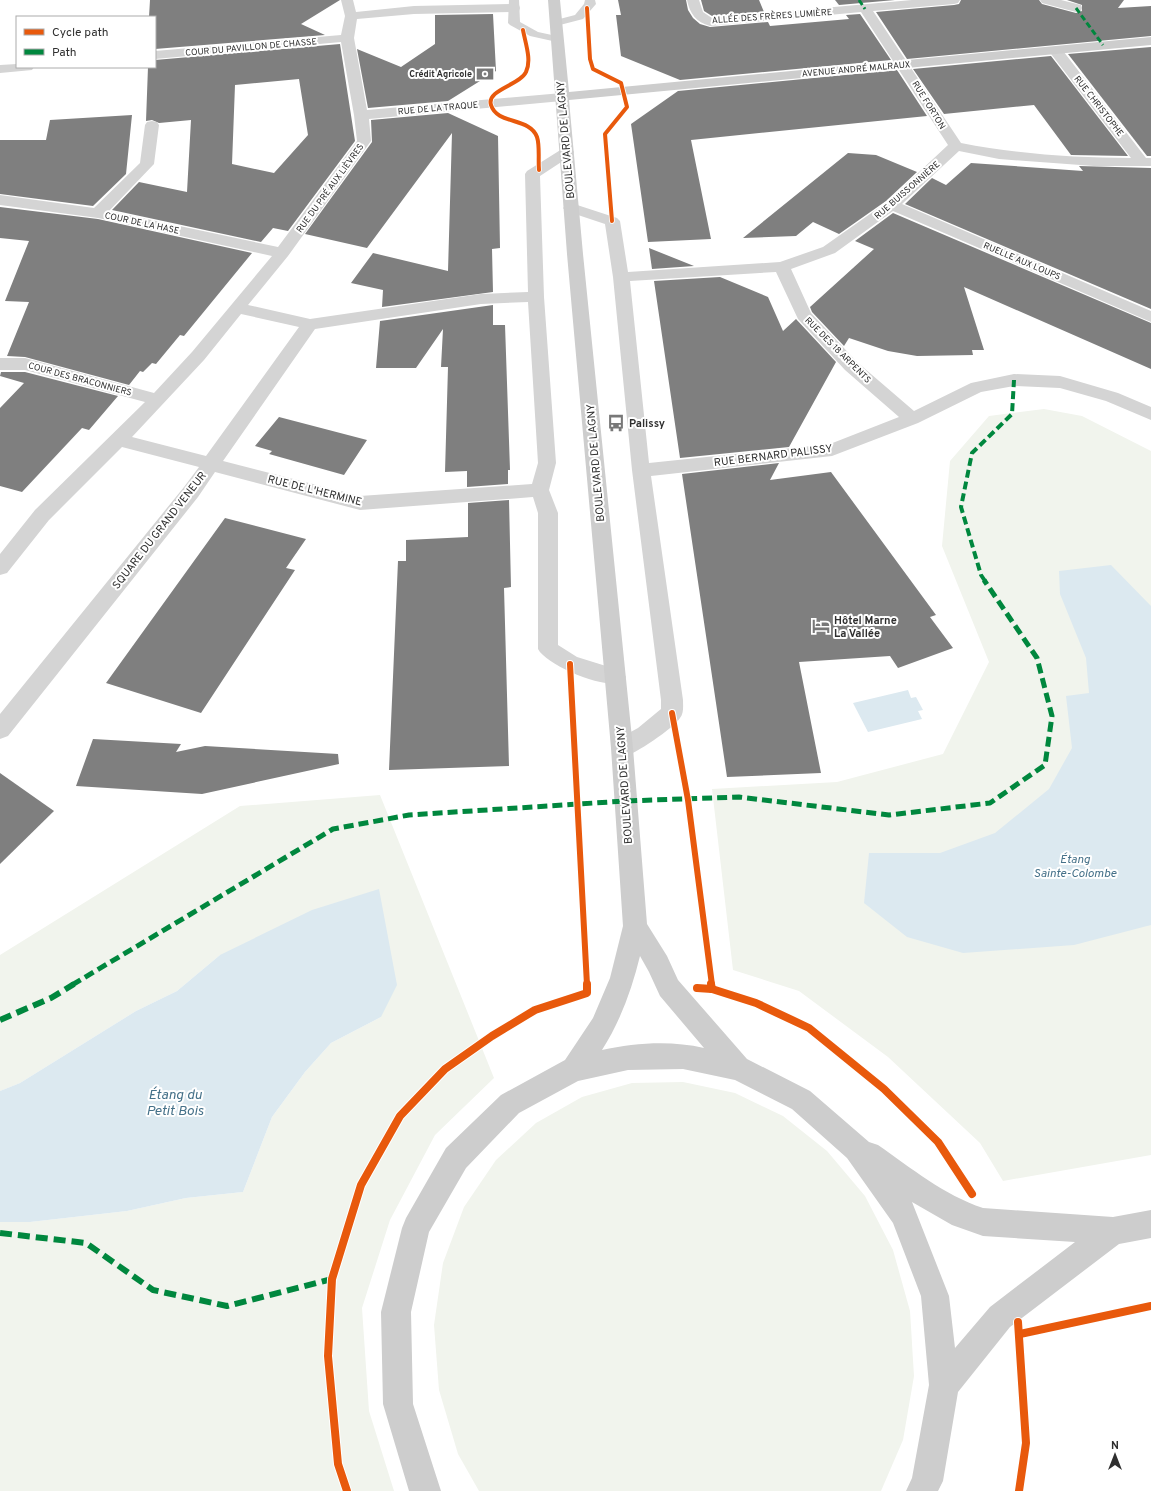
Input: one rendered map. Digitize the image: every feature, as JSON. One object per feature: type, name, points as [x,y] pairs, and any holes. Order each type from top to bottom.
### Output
[{"type":"main road","name":"BOULEVARD DE LAGNY","points":[[554,0],[571,208],[622,748],[635,926],[622,978],[603,1026],[574,1069]]},
{"type":"main road","name":"AVENUE ANDRÉ MALRAUX","points":[[562,97],[1151,40]]},
{"type":"main road","name":"BOULEVARD DE LAGNY","points":[[635,926],[658,964],[669,988],[738,1068]]},
{"type":"main road","points":[[424,1491],[398,1404],[396,1312],[416,1228],[456,1158],[510,1104],[574,1069],[628,1057],[683,1056],[738,1068],[801,1100],[857,1148],[922,1192],[962,1215],[983,1222],[1113,1231],[1151,1224]]},
{"type":"main road","points":[[857,1148],[904,1214],[935,1296],[944,1385],[927,1481],[922,1491]]},
{"type":"main road","points":[[944,1385],[1000,1317],[1113,1231]]},
{"type":"street","name":"RUE DU PRÉ AUX LIÈVRES","points":[[238,308],[282,253],[364,141],[361,115],[347,38],[351,16],[347,0]]},
{"type":"street","name":"ALLÉE DES FRÈRES LUMIÈRE","points":[[693,0],[695,10],[700,18],[710,22],[954,0]]},
{"type":"street","points":[[1046,0],[1076,8]]},
{"type":"street","points":[[351,16],[414,10],[514,4]]},
{"type":"street","points":[[865,9],[903,64]]},
{"type":"street","name":"COUR DU PAVILLON DE CHASSE","points":[[156,56],[347,38]]},
{"type":"street","name":"RUE CHRISTOPHE","points":[[1055,50],[1147,162]]},
{"type":"street","name":"RUE FORTON","points":[[903,64],[956,146]]},
{"type":"street","points":[[0,70],[18,68]]},
{"type":"street","name":"RUE DE LA TRAQUE","points":[[361,115],[562,97]]},
{"type":"street","points":[[98,213],[147,164],[152,125]]},
{"type":"street","points":[[956,146],[999,155],[1094,162],[1147,162]]},
{"type":"street","name":"RUE BUISSONNIÈRE","points":[[621,277],[782,267],[829,250],[892,205],[956,146]]},
{"type":"street","points":[[566,152],[532,174],[536,297],[547,463],[540,490],[548,513],[548,649],[570,664],[615,676]]},
{"type":"street","name":"COUR DE LA HASE","points":[[0,200],[98,213],[282,253]]},
{"type":"street","name":"RUELLE AUX LOUPS","points":[[892,205],[1151,317]]},
{"type":"street","points":[[571,208],[612,221],[621,277],[641,470],[672,700],[672,713],[646,734],[622,748]]},
{"type":"street","name":"RUE DES 18 ARPENTS","points":[[782,267],[804,315],[851,366],[912,419]]},
{"type":"street","points":[[0,568],[42,514],[158,400],[238,308],[310,324],[481,299],[536,297]]},
{"type":"street","name":"SQUARE DU GRAND VENEUR","points":[[0,730],[191,492],[310,324]]},
{"type":"street","name":"COUR DES BRACONNIERS","points":[[0,364],[25,364],[158,400]]},
{"type":"street","name":"RUE BERNARD PALISSY","points":[[641,470],[832,450],[912,419],[977,387],[1014,380],[1060,382],[1112,396],[1151,414]]},
{"type":"street","name":"RUE DE L'HERMINE","points":[[118,440],[360,503],[540,490]]},
{"type":"lane","points":[[556,23],[579,17],[590,4],[590,0]]},
{"type":"lane","points":[[514,4],[514,23],[522,30],[534,35],[557,39]]},
{"type":"shaded area","points":[[1044,409],[1082,416],[1151,451],[1151,1155],[1003,1181],[980,1143],[888,1057],[799,991],[733,970],[712,789],[837,782],[943,754],[989,662],[942,546],[950,461],[989,416]]},
{"type":"shaded area","points":[[380,795],[494,1078],[435,1135],[390,1220],[362,1308],[369,1411],[394,1491],[0,1491],[0,1222],[30,1222],[127,1211],[186,1198],[243,1192],[272,1117],[305,1072],[331,1043],[381,1017],[220,955],[177,991],[136,1011],[20,1083],[0,1091],[0,955],[240,806]]},
{"type":"shaded area","points":[[683,1082],[735,1093],[783,1116],[827,1151],[865,1196],[893,1250],[910,1311],[914,1376],[903,1440],[881,1491],[479,1491],[458,1454],[439,1390],[434,1325],[443,1263],[464,1207],[496,1160],[536,1123],[582,1097],[632,1083]]},
{"type":"water","name":"Étang Sainte-Colombe","points":[[1111,565],[1151,606],[1151,925],[1074,945],[963,953],[907,937],[864,903],[869,853],[940,853],[995,833],[1049,789],[1072,748],[1066,696],[1089,693],[1086,658],[1060,594],[1059,571]]},
{"type":"water","points":[[908,690],[911,698],[916,697],[923,710],[918,711],[922,719],[868,732],[853,703]]},
{"type":"water","name":"Étang du Petit Bois","points":[[379,889],[397,985],[381,1017],[331,1043],[305,1072],[272,1117],[243,1192],[186,1198],[127,1211],[30,1222],[0,1222],[0,1091],[20,1083],[136,1011],[177,991],[220,955],[312,910]]},
{"type":"building","points":[[150,0],[340,0],[301,24],[325,35],[156,49],[156,16],[149,16]]},
{"type":"building","points":[[618,0],[686,0],[688,10],[693,18],[700,24],[710,27],[768,22],[770,26],[849,19],[846,15],[860,14],[891,60],[680,80],[621,56],[616,15],[621,15]]},
{"type":"building","points":[[701,0],[759,0],[764,12],[712,16],[704,11]]},
{"type":"building","points":[[835,0],[895,0],[839,5]]},
{"type":"building","points":[[961,0],[1039,0],[1042,4],[1076,13],[1082,11],[1082,5],[1067,0],[1124,0],[1118,8],[1151,6],[1151,36],[907,59],[876,12],[954,5],[959,4]]},
{"type":"building","points":[[493,14],[496,71],[448,101],[368,108],[357,49],[401,67],[435,44],[435,15]]},
{"type":"building","points":[[340,44],[355,141],[288,231],[273,228],[261,242],[112,210],[139,182],[187,192],[191,120],[159,123],[152,120],[146,121],[148,68],[156,68],[156,60]],"holes":[[[299,79],[308,135],[274,173],[232,164],[235,85]]]},
{"type":"building","points":[[1151,47],[1151,156],[1147,156],[1068,54]]},
{"type":"building","points":[[1051,56],[1128,156],[1071,155],[1034,105],[944,114],[913,69]]},
{"type":"building","points":[[897,70],[927,116],[691,140],[711,239],[648,242],[631,124],[678,91]]},
{"type":"building","points":[[448,113],[498,136],[500,248],[492,249],[493,292],[382,307],[383,290],[351,283],[373,253],[448,271],[452,133],[367,248],[305,234],[372,142],[371,120]]},
{"type":"building","points":[[132,115],[126,174],[93,206],[0,194],[0,140],[46,140],[50,120]]},
{"type":"building","points":[[848,153],[876,155],[917,172],[886,201],[839,234],[813,222],[796,236],[743,238]]},
{"type":"building","points":[[971,163],[1083,171],[1079,166],[1151,168],[1151,309],[905,204],[932,178],[946,185]]},
{"type":"building","points":[[0,207],[98,219],[252,253],[184,336],[180,335],[156,364],[152,363],[143,372],[140,371],[129,385],[25,357],[7,356],[29,302],[5,301],[29,241],[0,238]]},
{"type":"building","points":[[893,213],[1151,323],[1151,369],[964,287],[984,350],[972,350],[973,355],[917,356],[888,351],[849,338],[844,346],[812,312],[810,307],[874,249],[855,241]]},
{"type":"building","points":[[649,248],[694,266],[652,269]]},
{"type":"building","points":[[720,277],[768,297],[783,331],[796,319],[836,362],[789,447],[680,458],[654,281]]},
{"type":"building","points":[[493,305],[493,325],[505,325],[510,470],[508,470],[508,484],[467,487],[467,471],[445,472],[448,367],[441,367],[443,329],[416,368],[376,368],[380,321]]},
{"type":"building","points":[[1,372],[25,372],[118,396],[89,430],[82,428],[22,492],[0,486],[0,408],[24,383],[0,376]]},
{"type":"building","points":[[279,417],[367,440],[344,475],[269,454],[272,451],[255,446]]},
{"type":"building","name":"Hôtel Marne La Vallée","points":[[779,463],[770,480],[831,472],[936,615],[930,617],[953,648],[898,668],[890,656],[799,662],[821,773],[727,777],[682,474]]},
{"type":"building","points":[[509,500],[511,587],[504,588],[509,766],[389,770],[398,561],[406,561],[406,540],[468,537],[468,503]]},
{"type":"building","points":[[225,518],[306,539],[286,568],[295,570],[201,713],[106,683]]},
{"type":"building","points":[[93,739],[181,744],[176,752],[205,746],[338,754],[339,764],[202,794],[76,786]]},
{"type":"building","points":[[0,773],[54,811],[0,864]]},
{"type":"marked path","points":[[859,0],[865,9]]},
{"type":"marked path","points":[[1076,8],[1103,45]]},
{"type":"marked path","points":[[0,1020],[51,998],[333,829],[409,815],[625,801],[739,797],[889,815],[990,803],[1045,765],[1052,716],[1037,658],[981,575],[961,507],[972,453],[1012,414],[1014,380]]},
{"type":"marked path","points":[[0,1233],[86,1243],[153,1290],[227,1306],[332,1279]]},
{"type":"cycle path","points":[[587,8],[590,59],[593,69],[621,83],[627,107],[605,134],[612,221]]},
{"type":"cycle path","points":[[523,30],[528,58],[526,73],[516,82],[494,94],[491,100],[491,106],[497,114],[532,128],[537,137],[539,170]]},
{"type":"cycle path","points":[[347,1491],[338,1464],[328,1356],[332,1279],[361,1185],[400,1116],[445,1069],[492,1036],[535,1010],[587,993],[570,664]]},
{"type":"cycle path","points":[[672,713],[688,800],[712,989]]},
{"type":"cycle path","points":[[697,988],[712,989],[756,1003],[809,1028],[884,1089],[938,1142],[972,1194]]},
{"type":"cycle path","points":[[1020,1334],[1151,1306]]},
{"type":"cycle path","points":[[1018,1322],[1026,1443],[1019,1491]]},
{"type":"place","name":"Crédit Agricole","points":[[485,74]]},
{"type":"place","name":"Palissy","points":[[616,423]]},
{"type":"place","name":"Hôtel Marne La Vallée","points":[[821,626]]}]
